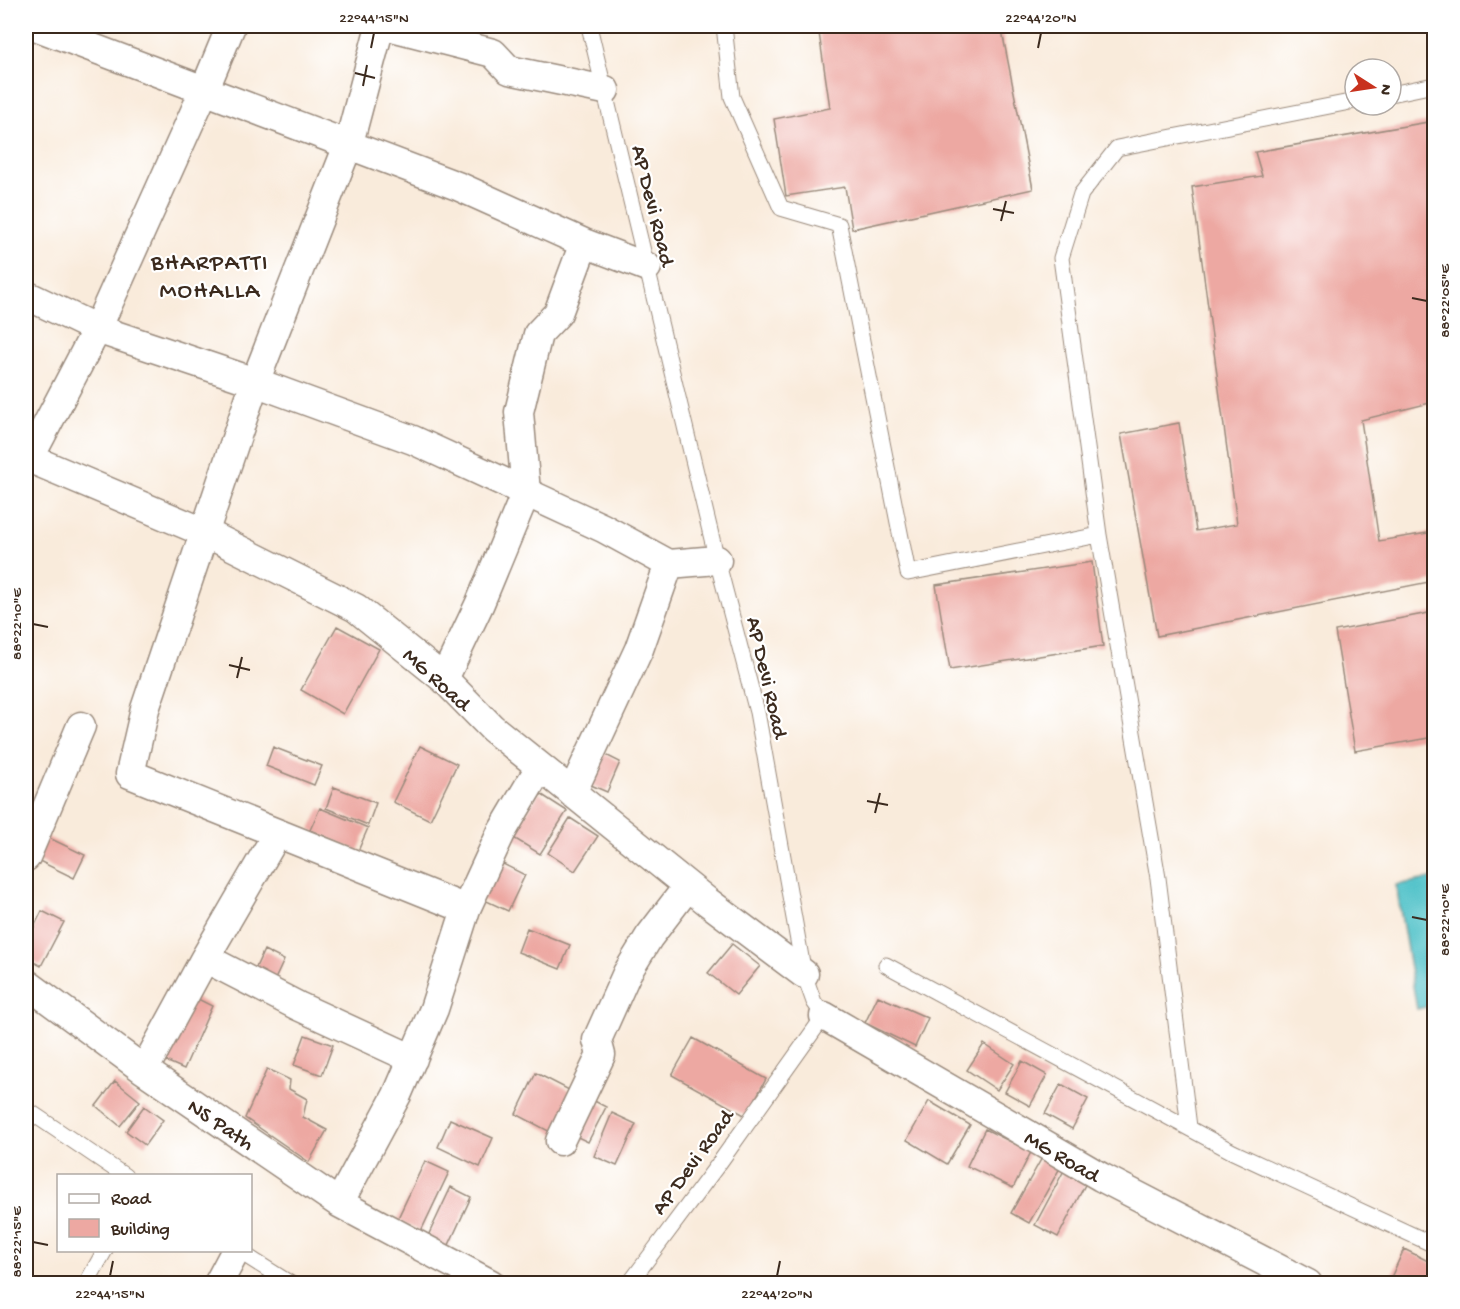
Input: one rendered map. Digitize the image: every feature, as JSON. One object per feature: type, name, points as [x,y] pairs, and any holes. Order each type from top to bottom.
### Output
[{"type":"street","points":[[35,26],[204,91],[349,143],[460,187],[584,243],[647,267]]},
{"type":"street","points":[[27,458],[97,329],[231,26]]},
{"type":"street","points":[[380,26],[349,143],[255,382],[145,709],[130,774],[466,909]]},
{"type":"street","points":[[388,26],[493,53],[509,70],[605,90]]},
{"type":"street","points":[[444,679],[480,603],[526,492],[519,412],[538,334],[558,313],[584,243]]},
{"type":"street","points":[[26,295],[97,329],[255,382],[413,440],[603,528],[669,564],[717,560]]},
{"type":"street","name":"MG Road","points":[[27,458],[206,533],[356,608],[444,679],[492,728],[688,886],[804,974]]},
{"type":"street","points":[[572,793],[639,649],[669,564]]},
{"type":"street","points":[[26,857],[81,726]]},
{"type":"street","points":[[339,1203],[397,1095],[413,1059],[434,1009],[466,909],[501,833],[540,767]]},
{"type":"street","points":[[144,1070],[205,958],[277,834]]},
{"type":"street","points":[[560,1141],[601,1055],[597,1040],[627,973],[649,937],[688,886]]},
{"type":"street","points":[[205,958],[298,1006],[413,1059]]},
{"type":"street","name":"NS Path","points":[[26,983],[144,1070],[339,1203],[491,1284]]},
{"type":"street","name":"MG Road","points":[[824,1016],[1101,1177],[1308,1284]]},
{"type":"street","points":[[218,1284],[236,1252]]},
{"type":"lane","name":"AP Devi Road","points":[[589,26],[717,560],[757,712],[804,974],[814,1002],[824,1016],[720,1162],[629,1284]]},
{"type":"lane","points":[[724,26],[732,97],[781,208],[839,225],[908,573],[1099,536]]},
{"type":"lane","points":[[1403,91],[1434,85]]},
{"type":"lane","points":[[1189,1127],[1158,879],[1099,536],[1061,258],[1081,194],[1117,148],[1343,102]]},
{"type":"lane","points":[[886,965],[1233,1152],[1434,1245]]},
{"type":"lane","points":[[26,1109],[122,1174]]},
{"type":"lane","points":[[86,1284],[104,1252]]},
{"type":"lane","points":[[239,1252],[291,1284]]},
{"type":"water","points":[[1434,878],[1434,1005],[1417,1009],[1396,885]]},
{"type":"building","points":[[818,26],[1001,26],[1033,189],[852,229],[845,187],[786,196],[774,119],[830,108]]},
{"type":"building","points":[[1434,121],[1434,402],[1361,420],[1379,541],[1434,532],[1434,581],[1157,636],[1121,434],[1179,423],[1196,531],[1237,524],[1192,187],[1262,176],[1255,152]]},
{"type":"building","points":[[1092,562],[1103,646],[950,670],[936,585]]},
{"type":"building","points":[[1434,612],[1434,737],[1355,751],[1335,631]]},
{"type":"building","points":[[337,626],[379,649],[343,714],[301,690]]},
{"type":"building","points":[[420,746],[457,764],[430,820],[393,802]]},
{"type":"building","points":[[273,747],[322,766],[314,785],[266,766]]},
{"type":"building","points":[[598,751],[620,762],[607,792],[584,782]]},
{"type":"building","points":[[334,787],[376,803],[368,825],[326,808]]},
{"type":"building","points":[[539,793],[567,811],[540,854],[512,837]]},
{"type":"building","points":[[320,808],[368,828],[358,851],[310,830]]},
{"type":"building","points":[[570,818],[598,836],[575,871],[548,853]]},
{"type":"building","points":[[43,835],[85,855],[74,878],[33,858]]},
{"type":"building","points":[[495,860],[525,875],[508,911],[478,897]]},
{"type":"building","points":[[42,911],[64,922],[41,966],[26,958],[26,943]]},
{"type":"building","points":[[527,928],[570,945],[560,969],[518,952]]},
{"type":"building","points":[[732,944],[760,966],[736,995],[708,973]]},
{"type":"building","points":[[264,950],[284,960],[271,988],[251,978]]},
{"type":"building","points":[[878,996],[928,1018],[915,1047],[865,1023]]},
{"type":"building","points":[[194,997],[212,1006],[184,1069],[166,1061]]},
{"type":"building","points":[[305,1035],[333,1045],[322,1075],[294,1065]]},
{"type":"building","points":[[693,1038],[766,1079],[746,1116],[672,1075]]},
{"type":"building","points":[[984,1044],[1014,1064],[997,1090],[967,1070]]},
{"type":"building","points":[[1022,1061],[1047,1075],[1030,1106],[1005,1092]]},
{"type":"building","points":[[267,1069],[290,1080],[289,1089],[307,1099],[303,1117],[327,1130],[309,1162],[245,1118]]},
{"type":"building","points":[[536,1073],[577,1094],[556,1135],[516,1114]]},
{"type":"building","points":[[115,1081],[140,1101],[120,1126],[96,1106]]},
{"type":"building","points":[[1061,1084],[1088,1099],[1072,1129],[1045,1114]]},
{"type":"building","points":[[585,1096],[606,1107],[588,1142],[567,1132]]},
{"type":"building","points":[[929,1101],[970,1125],[947,1164],[907,1140]]},
{"type":"building","points":[[144,1106],[163,1120],[145,1145],[126,1131]]},
{"type":"building","points":[[612,1113],[636,1124],[617,1166],[594,1156]]},
{"type":"building","points":[[450,1119],[493,1138],[480,1167],[438,1147]]},
{"type":"building","points":[[985,1129],[1031,1152],[1013,1188],[967,1166]]},
{"type":"building","points":[[1043,1156],[1061,1166],[1029,1223],[1011,1213]]},
{"type":"building","points":[[425,1161],[449,1172],[421,1231],[397,1220]]},
{"type":"building","points":[[1068,1163],[1090,1175],[1058,1237],[1035,1225]]},
{"type":"building","points":[[451,1187],[471,1197],[448,1247],[427,1238]]},
{"type":"building","points":[[1404,1249],[1434,1264],[1433,1284],[1388,1284]]},
{"type":"district","name":"BHARPATTI MOHALLA","points":[[210,275]]}]
